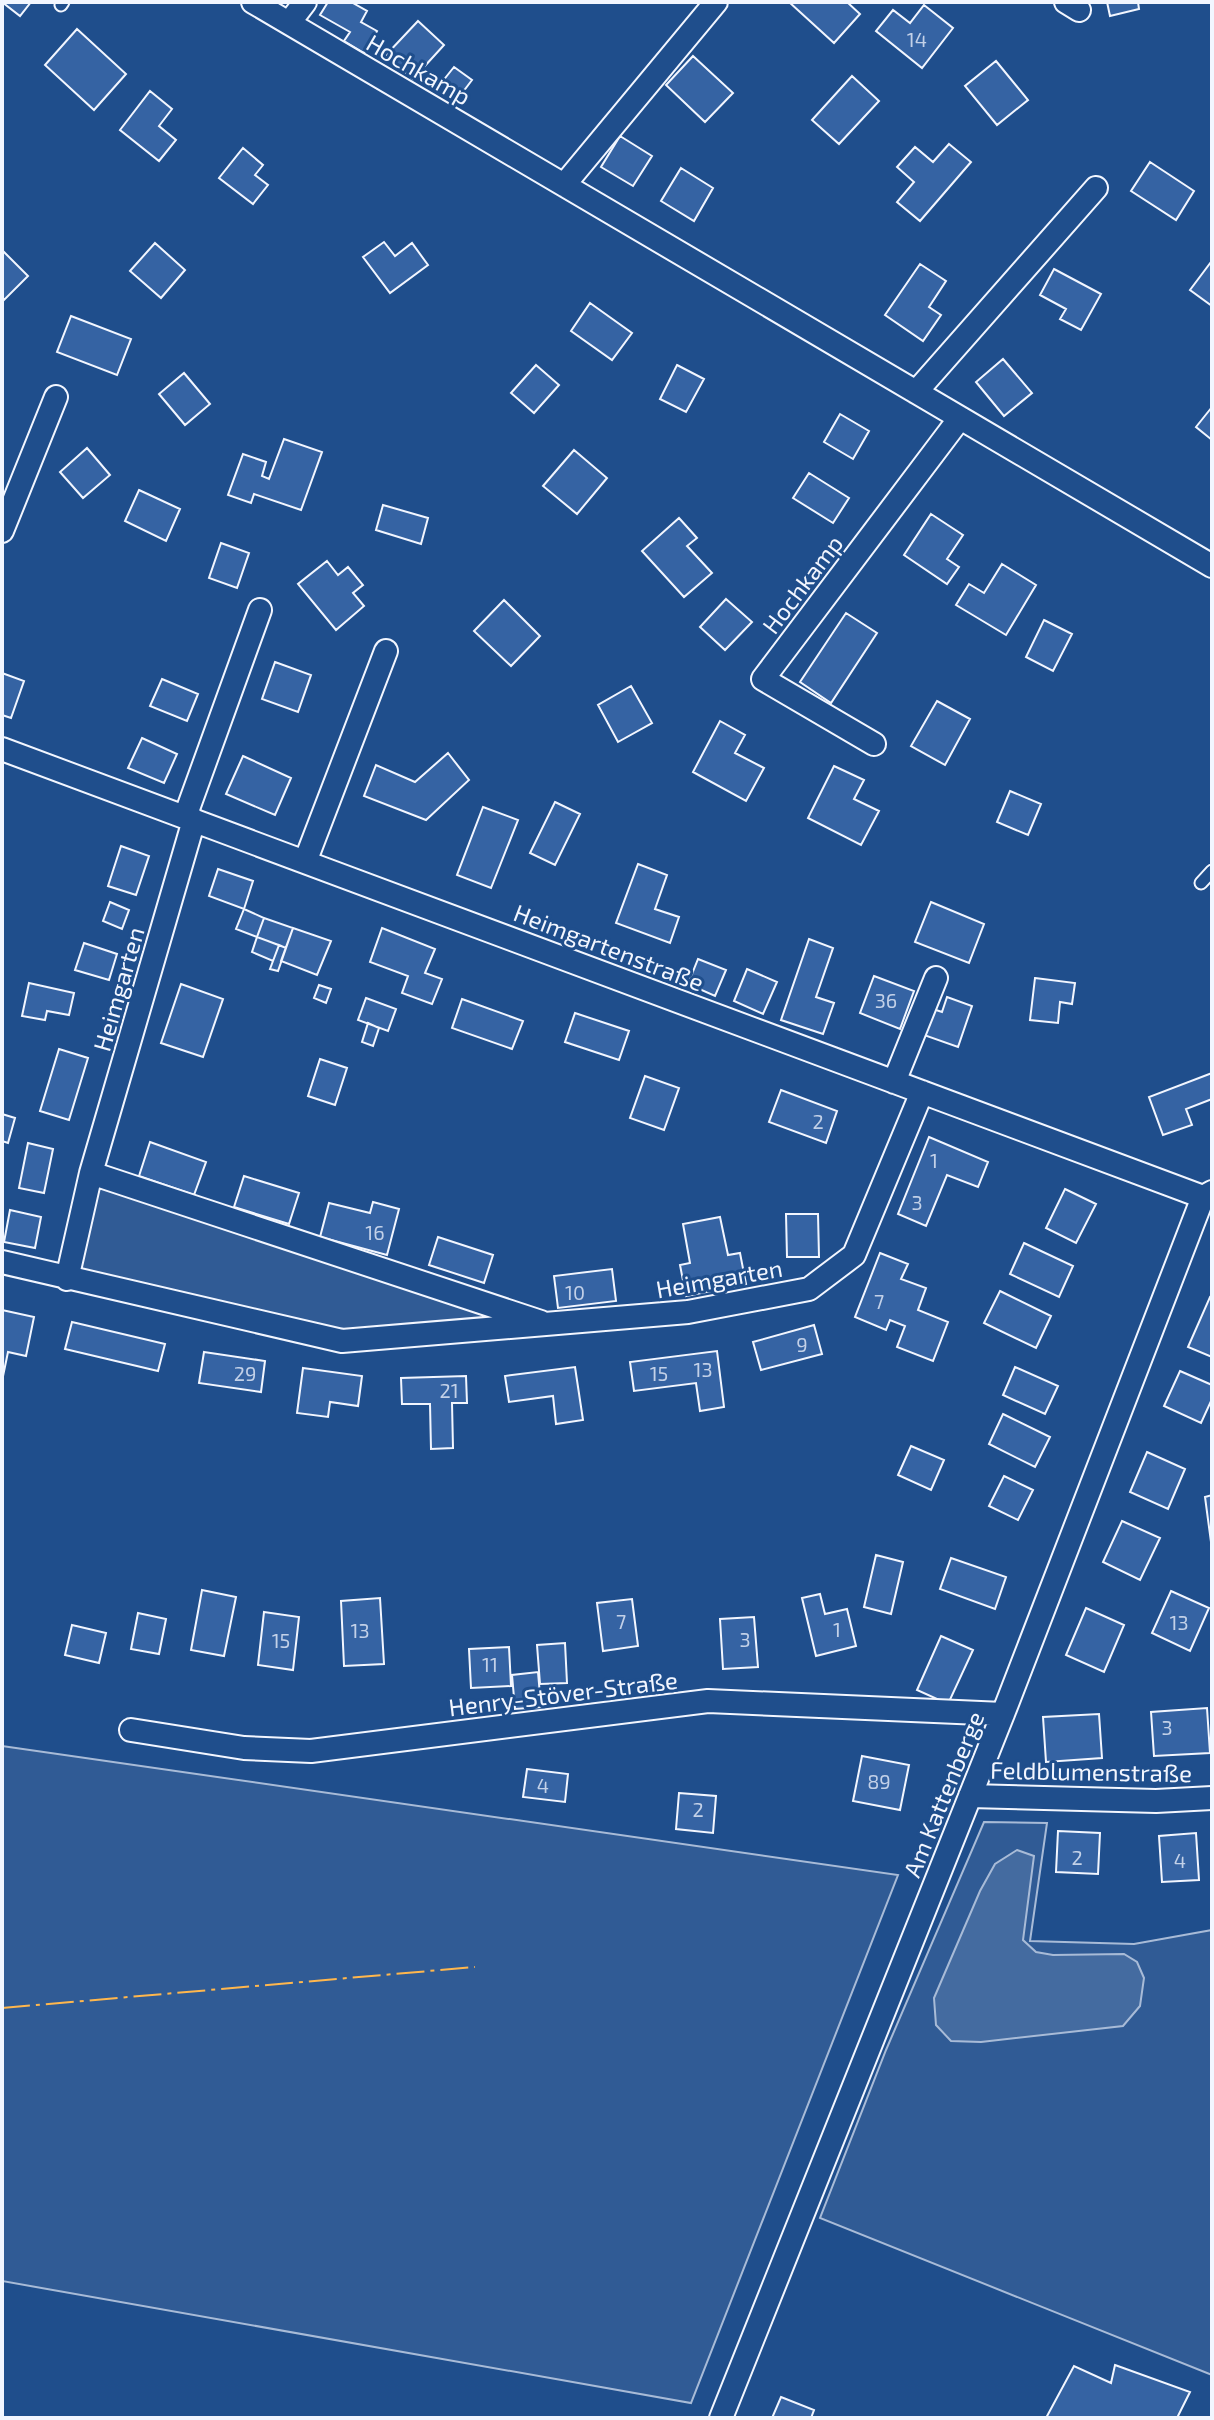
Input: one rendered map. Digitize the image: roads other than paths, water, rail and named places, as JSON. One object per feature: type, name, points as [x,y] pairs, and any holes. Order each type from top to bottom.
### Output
[{"type":"street","name":"Hochkamp","points":[[253,2],[1212,566]]},
{"type":"street","points":[[289,23],[305,2]]},
{"type":"street","points":[[564,185],[716,2]]},
{"type":"street","points":[[916,392],[1096,188]]},
{"type":"street","points":[[2,531],[56,397]]},
{"type":"street","name":"Hochkamp","points":[[874,744],[763,679],[960,418]]},
{"type":"street","points":[[189,818],[260,610]]},
{"type":"street","points":[[305,862],[386,651]]},
{"type":"street","name":"Heimgartenstraße","points":[[2,749],[894,1082],[1208,1195]]},
{"type":"street","name":"Heimgarten","points":[[67,1279],[91,1173],[189,818]]},
{"type":"street","points":[[894,1082],[936,978]]},
{"type":"street","name":"Heimgarten","points":[[2,1262],[342,1341],[688,1312],[809,1289],[854,1255],[922,1092]]},
{"type":"street","name":"Heimgarten","points":[[91,1173],[550,1325]]},
{"type":"street","name":"Am Kattenberge","points":[[721,2418],[1208,1195]]},
{"type":"street","name":"Henry-Stöver-Straße","points":[[131,1730],[244,1748],[311,1751],[708,1701],[1003,1714]]},
{"type":"street","name":"Feldblumenstraße","points":[[970,1796],[1156,1801],[1212,1798]]},
{"type":"lane","points":[[1201,883],[1212,871]]}]
